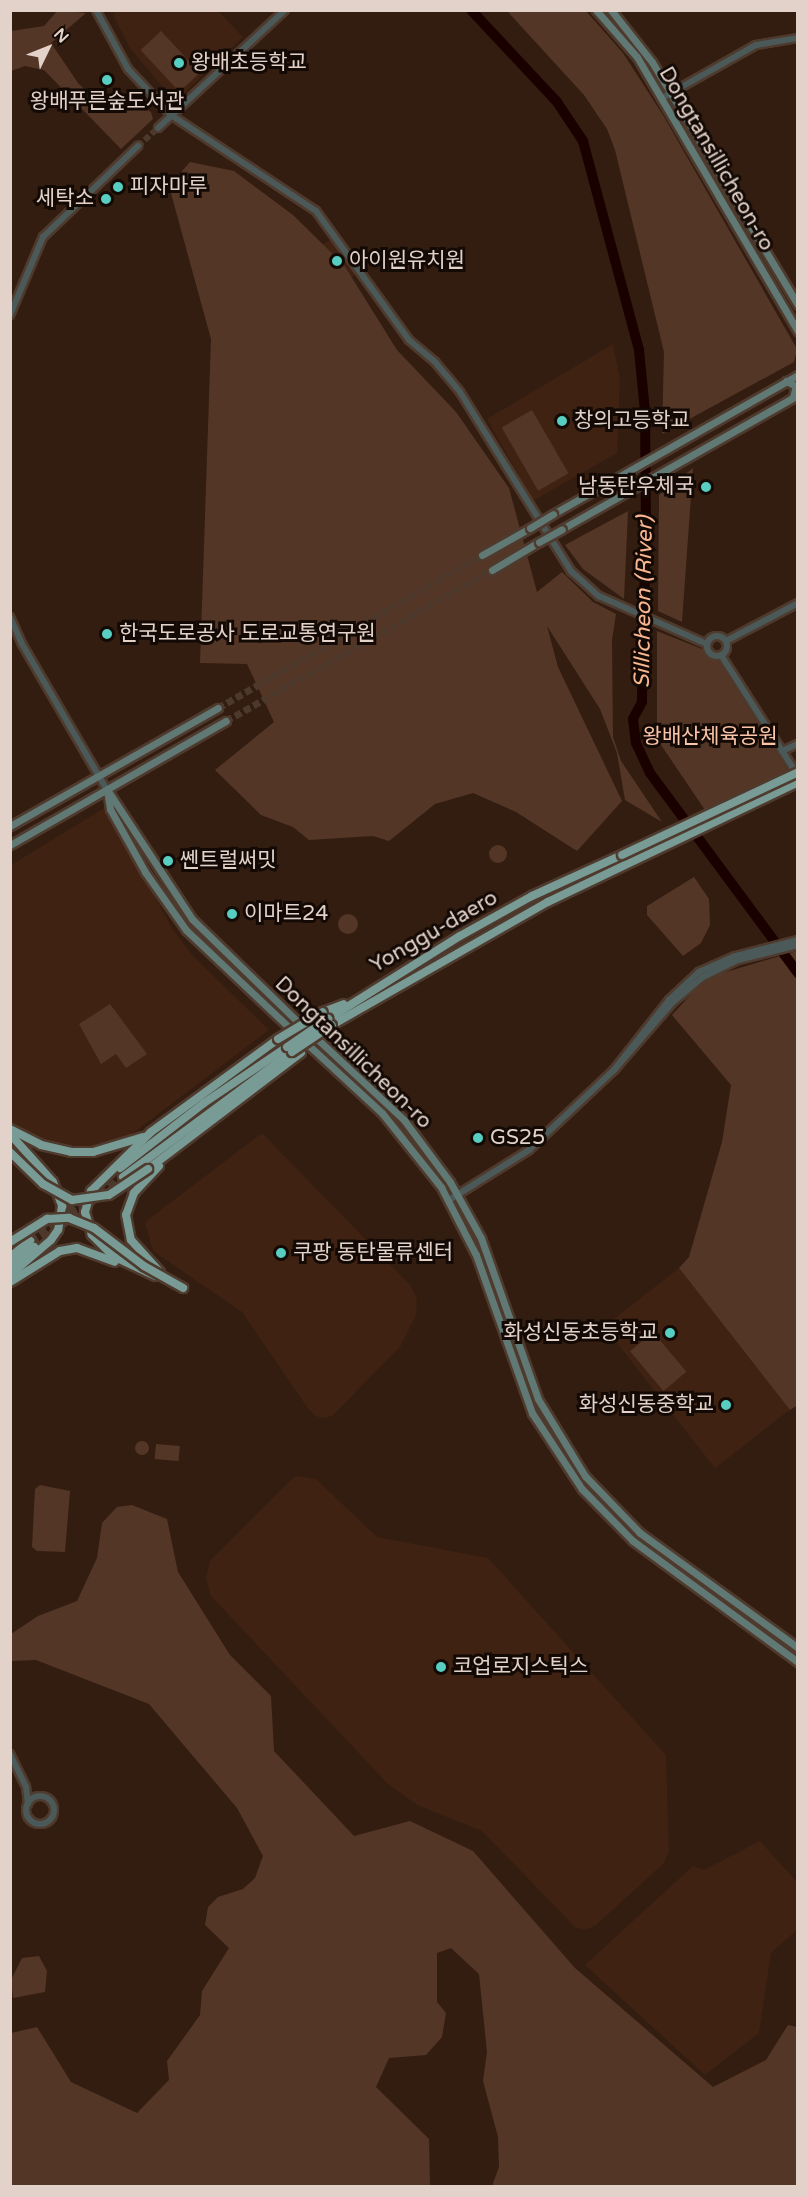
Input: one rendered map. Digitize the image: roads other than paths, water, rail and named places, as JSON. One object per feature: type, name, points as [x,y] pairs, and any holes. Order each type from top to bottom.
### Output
[{"type":"highway","name":"Yonggu-daero","points":[[624,859],[798,774]]},
{"type":"highway","name":"Yonggu-daero","points":[[120,1174],[204,1103],[291,1052],[330,1021],[531,897],[624,859],[798,782]]},
{"type":"highway","points":[[183,1288],[113,1256],[87,1224],[87,1199],[97,1182],[151,1132],[278,1039],[330,1021],[358,1004]]},
{"type":"highway","points":[[10,1152],[43,1184],[72,1200],[109,1195],[148,1169],[291,1052]]},
{"type":"highway","points":[[10,1129],[40,1145],[71,1152],[109,1149],[151,1132]]},
{"type":"highway","points":[[10,1134],[53,1182],[62,1206],[58,1230],[51,1240],[10,1275]]},
{"type":"highway","points":[[178,1145],[134,1192],[128,1203],[126,1224],[130,1240],[143,1257],[183,1288]]},
{"type":"highway","points":[[10,1242],[46,1219],[69,1218],[94,1228],[144,1266],[183,1288]]},
{"type":"highway","points":[[10,1257],[32,1244],[10,1266]]},
{"type":"highway","points":[[10,1282],[60,1251],[77,1248],[183,1288]]},
{"type":"main road","name":"Dongtansillicheon-ro","points":[[596,10],[642,66],[797,328]]},
{"type":"main road","name":"Dongtansillicheon-ro","points":[[611,10],[652,62],[798,305]]},
{"type":"main road","points":[[642,66],[650,69],[652,62]]},
{"type":"main road","points":[[679,128],[682,120],[690,124]]},
{"type":"main road","points":[[482,555],[798,375]]},
{"type":"main road","points":[[492,570],[795,396],[796,386],[786,381]]},
{"type":"main road","points":[[10,826],[218,708]]},
{"type":"main road","points":[[10,845],[226,722]]},
{"type":"main road","name":"Dongtansillicheon-ro","points":[[107,790],[192,919],[250,978],[392,1107],[428,1149],[458,1194],[493,1269],[538,1399],[585,1476],[640,1533],[798,1648]]},
{"type":"main road","name":"Dongtansillicheon-ro","points":[[107,790],[110,809],[160,895],[186,930],[243,986],[382,1113],[411,1145],[449,1200],[476,1255],[525,1398],[571,1476],[633,1541],[798,1662]]},
{"type":"main road","points":[[243,986],[250,978]]},
{"type":"street","points":[[96,10],[128,69],[171,115],[316,211],[409,340],[435,362],[460,392],[571,571],[599,596],[707,644],[712,655],[721,655],[726,651],[726,642]]},
{"type":"street","points":[[158,128],[285,10]]},
{"type":"street","points":[[662,98],[756,45],[798,38]]},
{"type":"street","points":[[10,315],[43,237],[138,147]]},
{"type":"street","points":[[726,642],[798,603]]},
{"type":"street","points":[[10,617],[22,644],[107,790]]},
{"type":"street","points":[[707,644],[715,637],[726,642]]},
{"type":"street","points":[[721,655],[798,774]]},
{"type":"street","points":[[782,751],[798,744]]},
{"type":"street","points":[[449,1200],[529,1150],[614,1070],[691,985],[716,969],[753,953],[798,940]]},
{"type":"street","points":[[753,953],[798,945]]},
{"type":"street","points":[[10,1754],[26,1787],[27,1814],[33,1822],[46,1823],[54,1808],[47,1798],[26,1787]]},
{"type":"street","points":[[28,1804],[34,1798],[47,1798]]},
{"type":"waterway","name":"Sillicheon (River)","points":[[471,10],[557,102],[583,141],[639,350],[645,411],[646,521],[642,702],[633,719],[636,743],[650,773],[798,973]]},
{"type":"tunnel","points":[[138,146],[158,128]]},
{"type":"tunnel","points":[[218,708],[482,555]]},
{"type":"tunnel","points":[[226,721],[492,570]]},
{"type":"tunnel","points":[[34,1247],[123,1177]]},
{"type":"tunnel","points":[[30,1241],[85,1197]]},
{"type":"place","name":"왕배초등학교","points":[[179,63]]},
{"type":"place","name":"왕배푸른숲도서관","points":[[107,80]]},
{"type":"place","name":"피자마루","points":[[118,187]]},
{"type":"place","name":"세탁소","points":[[106,199]]},
{"type":"place","name":"아이원유치원","points":[[337,261]]},
{"type":"place","name":"창의고등학교","points":[[562,421]]},
{"type":"place","name":"남동탄우체국","points":[[706,487]]},
{"type":"place","name":"한국도로공사 도로교통연구원","points":[[107,634]]},
{"type":"place","name":"쎈트럴써밋","points":[[168,861]]},
{"type":"place","name":"이마트24","points":[[232,914]]},
{"type":"place","name":"GS25","points":[[478,1138]]},
{"type":"place","name":"쿠팡 동탄물류센터","points":[[281,1253]]},
{"type":"place","name":"화성신동초등학교","points":[[670,1333]]},
{"type":"place","name":"화성신동중학교","points":[[726,1405]]},
{"type":"place","name":"코업로지스틱스","points":[[441,1667]]},
{"type":"park label","name":"왕배산체육공원","points":[[710,737]]}]
